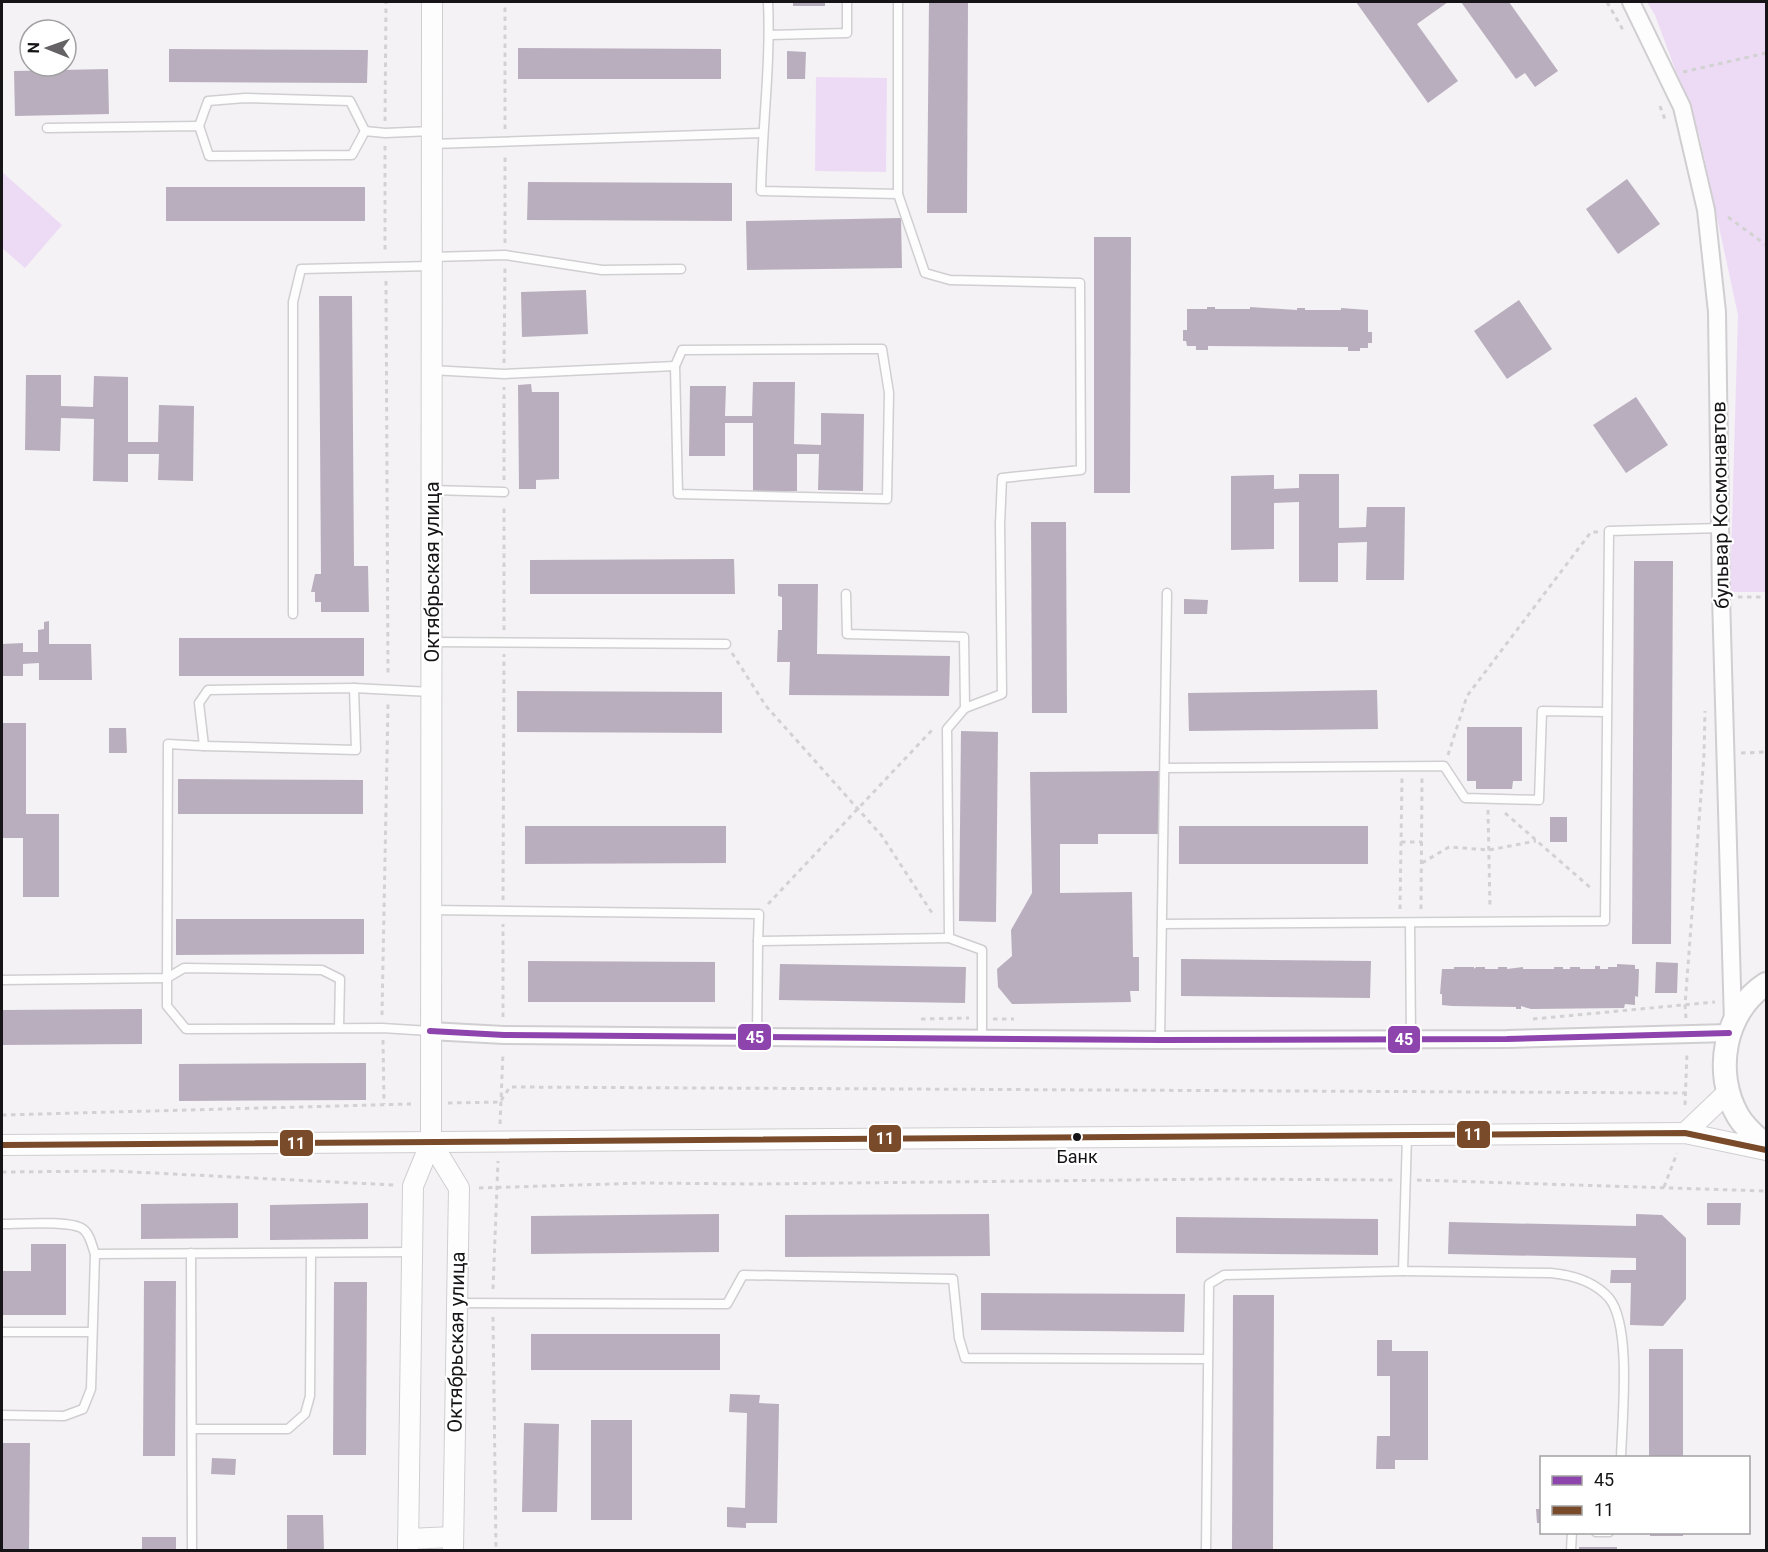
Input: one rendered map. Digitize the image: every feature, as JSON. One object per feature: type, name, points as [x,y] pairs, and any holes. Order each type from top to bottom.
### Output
[{"type":"main road","points":[[1767,984],[1745,1004],[1731,1028],[1725,1056],[1728,1092],[1738,1115],[1753,1135],[1767,1148]]},
{"type":"street","name":"Октябрьская улица","points":[[408,1545],[413,1186],[431,1142],[432,1103],[430,1031],[432,2]]},
{"type":"street","name":"бульвар Космонавтов","points":[[1632,2],[1682,107],[1706,210],[1717,312],[1733,1000],[1731,1028]]},
{"type":"street","points":[[430,1031],[504,1035],[1160,1040],[1508,1039],[1687,1034],[1731,1028]]},
{"type":"street","points":[[1685,1133],[1728,1092]]},
{"type":"street","points":[[2,1145],[1685,1133],[1767,1148]]},
{"type":"street","points":[[431,1142],[459,1188]]},
{"type":"street","name":"Октябрьская улица","points":[[453,1544],[459,1188]]},
{"type":"street","points":[[408,1545],[453,1544]]},
{"type":"lane","points":[[768,2],[769,35],[762,132],[761,191],[898,194]]},
{"type":"lane","points":[[769,35],[847,33],[847,2]]},
{"type":"lane","points":[[898,2],[898,194],[925,273],[951,280],[1080,283],[1080,470],[1002,478],[1000,524],[1002,694],[965,708],[947,729],[949,938]]},
{"type":"lane","points":[[245,98],[350,101],[365,131],[352,155],[209,156],[199,126],[208,101],[245,98]]},
{"type":"lane","points":[[47,128],[199,126]]},
{"type":"lane","points":[[365,131],[505,141],[762,132]]},
{"type":"lane","points":[[293,614],[293,302],[302,269],[386,267],[505,255],[602,270],[681,269]]},
{"type":"lane","points":[[882,349],[889,393],[887,499],[678,494],[675,366],[682,350],[882,349]]},
{"type":"lane","points":[[432,370],[504,374],[675,366]]},
{"type":"lane","points":[[432,490],[504,492]]},
{"type":"lane","points":[[1162,924],[1605,921],[1609,531],[1721,528]]},
{"type":"lane","points":[[1160,1040],[1167,593]]},
{"type":"lane","points":[[846,594],[847,634],[964,637],[965,708]]},
{"type":"lane","points":[[432,642],[726,644]]},
{"type":"lane","points":[[354,688],[356,750],[168,744],[167,1006],[186,1029],[382,1028],[430,1031]]},
{"type":"lane","points":[[204,746],[199,703],[208,690],[354,688],[432,692]]},
{"type":"lane","points":[[1165,768],[1444,766],[1465,798],[1539,800],[1542,711],[1607,712]]},
{"type":"lane","points":[[431,910],[759,914],[757,1037]]},
{"type":"lane","points":[[1410,923],[1411,1039]]},
{"type":"lane","points":[[758,941],[949,938],[982,950],[982,1038]]},
{"type":"lane","points":[[2,980],[167,978],[184,968],[322,970],[340,979],[339,1028]]},
{"type":"lane","points":[[1402,1271],[1407,1136]]},
{"type":"lane","points":[[2,1224],[73,1224],[84,1229],[95,1254],[91,1389],[83,1409],[64,1416],[2,1415]]},
{"type":"lane","points":[[95,1254],[413,1252]]},
{"type":"lane","points":[[191,1253],[192,1551]]},
{"type":"lane","points":[[192,1429],[288,1429],[305,1414],[310,1396],[311,1254]]},
{"type":"lane","points":[[1206,1551],[1209,1284],[1224,1275],[1402,1271],[1571,1275],[1596,1287],[1610,1299],[1620,1319],[1624,1345],[1621,1456]]},
{"type":"lane","points":[[457,1303],[728,1304],[743,1275],[953,1279],[959,1338],[965,1358],[1207,1359]]},
{"type":"lane","points":[[2,1332],[92,1332]]},
{"type":"lane","points":[[1571,1551],[1572,1534]]},
{"type":"path","points":[[384,1104],[382,1028],[388,691],[386,2]]},
{"type":"path","points":[[496,1551],[492,1303],[504,1035],[505,2]]},
{"type":"path","points":[[1607,2],[1624,31]]},
{"type":"path","points":[[1667,76],[1767,53]]},
{"type":"path","points":[[1659,101],[1666,122]]},
{"type":"path","points":[[1728,217],[1767,245]]},
{"type":"path","points":[[1444,766],[1467,696],[1591,532],[1609,531]]},
{"type":"path","points":[[726,644],[766,706],[882,836],[949,938]]},
{"type":"path","points":[[1664,1187],[1685,1133],[1687,1034],[1685,1005],[1704,755],[1705,709]]},
{"type":"path","points":[[759,914],[937,725],[947,729]]},
{"type":"path","points":[[1400,923],[1402,766]]},
{"type":"path","points":[[1421,923],[1423,766]]},
{"type":"path","points":[[1488,799],[1605,901]]},
{"type":"path","points":[[1488,799],[1490,922]]},
{"type":"path","points":[[1422,863],[1449,847],[1489,850],[1536,841]]},
{"type":"path","points":[[1401,842],[1422,842]]},
{"type":"path","points":[[1525,1020],[1733,1000]]},
{"type":"path","points":[[911,1019],[1024,1020]]},
{"type":"path","points":[[500,1102],[510,1087],[1686,1093]]},
{"type":"path","points":[[2,1115],[500,1102]]},
{"type":"path","points":[[2,1172],[113,1171],[413,1186]]},
{"type":"path","points":[[459,1188],[643,1183],[779,1184],[1221,1179],[1405,1180],[1767,1191]]},
{"type":"shaded area","points":[[1647,2],[1766,2],[1766,592],[1730,592],[1738,315],[1699,134],[1655,15]]},
{"type":"shaded area","points":[[816,77],[887,78],[886,172],[815,171]]},
{"type":"shaded area","points":[[2,172],[62,225],[25,268],[2,248]]},
{"type":"building","points":[[793,2],[825,2],[825,6],[793,6]]},
{"type":"building","points":[[929,2],[968,2],[967,213],[927,213]]},
{"type":"building","points":[[1356,2],[1448,2],[1417,24],[1458,81],[1428,103]]},
{"type":"building","points":[[1461,2],[1509,2],[1558,71],[1535,87],[1525,73],[1516,79]]},
{"type":"building","points":[[518,48],[721,49],[721,79],[518,79]]},
{"type":"building","points":[[169,49],[368,50],[367,83],[169,82]]},
{"type":"building","points":[[787,51],[806,52],[805,79],[787,79]]},
{"type":"building","points":[[108,69],[109,114],[15,116],[14,71],[18,71],[18,78],[78,78],[78,70]]},
{"type":"building","points":[[1627,179],[1660,224],[1618,254],[1586,209]]},
{"type":"building","points":[[528,182],[732,183],[732,221],[527,220]]},
{"type":"building","points":[[166,187],[365,187],[365,221],[166,221]]},
{"type":"building","points":[[901,218],[902,268],[747,270],[746,221]]},
{"type":"building","points":[[1094,237],[1131,237],[1130,493],[1094,493]]},
{"type":"building","points":[[586,290],[588,334],[522,337],[521,292]]},
{"type":"building","points":[[319,296],[352,296],[354,566],[368,566],[369,612],[321,612],[321,602],[315,602],[315,592],[311,592],[315,574],[321,574]]},
{"type":"building","points":[[1519,300],[1552,349],[1507,379],[1474,331]]},
{"type":"building","points":[[1207,307],[1215,307],[1215,309],[1250,309],[1250,307],[1297,310],[1297,308],[1305,308],[1305,310],[1341,310],[1341,308],[1368,310],[1368,332],[1372,332],[1372,343],[1368,343],[1368,348],[1360,348],[1360,351],[1348,351],[1348,347],[1208,346],[1208,350],[1196,350],[1196,346],[1187,346],[1186,341],[1183,341],[1183,330],[1187,330],[1187,309],[1207,309]]},
{"type":"building","points":[[26,375],[61,375],[61,406],[93,407],[94,376],[128,377],[128,442],[158,442],[159,405],[194,406],[193,481],[158,480],[159,454],[128,454],[128,482],[93,481],[94,419],[61,418],[60,451],[25,450]]},
{"type":"building","points":[[753,382],[795,382],[794,444],[821,445],[821,413],[864,414],[863,491],[818,490],[819,454],[797,454],[797,491],[753,491],[753,423],[725,423],[725,456],[689,456],[690,386],[726,386],[725,416],[752,416]]},
{"type":"building","points":[[531,384],[532,392],[559,392],[559,479],[536,480],[536,489],[519,489],[518,385]]},
{"type":"building","points":[[1636,397],[1668,445],[1626,473],[1593,425]]},
{"type":"building","points":[[1299,474],[1339,474],[1339,528],[1366,527],[1367,507],[1405,507],[1404,580],[1366,580],[1367,542],[1338,543],[1338,582],[1299,582],[1299,502],[1274,503],[1274,549],[1231,550],[1231,476],[1274,475],[1274,489],[1299,488]]},
{"type":"building","points":[[1031,522],[1066,522],[1067,713],[1032,713]]},
{"type":"building","points":[[734,559],[735,594],[530,594],[530,560]]},
{"type":"building","points":[[1634,561],[1673,561],[1671,944],[1632,944]]},
{"type":"building","points":[[778,584],[818,584],[817,654],[950,656],[949,696],[789,695],[790,662],[777,662],[778,630],[782,630],[782,597],[778,596]]},
{"type":"building","points":[[1184,599],[1208,600],[1207,614],[1184,614]]},
{"type":"building","points":[[49,621],[49,644],[91,644],[92,680],[39,680],[39,663],[23,664],[23,676],[2,676],[2,644],[23,643],[23,652],[38,652],[38,630],[44,629],[44,622]]},
{"type":"building","points":[[179,638],[364,638],[364,676],[179,676]]},
{"type":"building","points":[[1377,690],[1378,729],[1189,731],[1188,693]]},
{"type":"building","points":[[517,691],[722,692],[722,733],[517,732]]},
{"type":"building","points":[[2,723],[26,723],[26,814],[59,814],[59,897],[23,897],[23,838],[2,838]]},
{"type":"building","points":[[1467,727],[1522,727],[1522,781],[1513,781],[1512,789],[1476,789],[1476,781],[1467,781]]},
{"type":"building","points":[[109,728],[126,728],[127,753],[109,753]]},
{"type":"building","points":[[961,731],[998,732],[996,922],[959,921]]},
{"type":"building","points":[[1160,771],[1160,834],[1098,834],[1098,844],[1060,844],[1060,893],[1132,892],[1133,957],[1139,957],[1139,991],[1130,991],[1131,1002],[1012,1004],[998,987],[997,969],[1012,956],[1011,930],[1032,893],[1030,772]]},
{"type":"building","points":[[178,779],[363,780],[363,814],[178,814]]},
{"type":"building","points":[[1550,817],[1567,817],[1567,842],[1550,842]]},
{"type":"building","points":[[525,826],[726,826],[726,863],[525,864]]},
{"type":"building","points":[[1179,826],[1368,826],[1368,864],[1179,864]]},
{"type":"building","points":[[176,919],[364,919],[364,954],[176,955]]},
{"type":"building","points":[[1181,959],[1371,961],[1370,998],[1181,996]]},
{"type":"building","points":[[528,961],[715,962],[715,1002],[528,1002]]},
{"type":"building","points":[[1656,962],[1678,963],[1677,993],[1655,993]]},
{"type":"building","points":[[780,964],[966,967],[965,1003],[779,1000]]},
{"type":"building","points":[[1617,964],[1635,965],[1635,969],[1639,969],[1638,997],[1635,996],[1635,1005],[1625,1004],[1624,1008],[1531,1009],[1521,1006],[1521,1009],[1516,1009],[1516,1007],[1442,1005],[1442,994],[1440,994],[1442,969],[1523,967],[1523,969],[1554,969],[1554,967],[1563,967],[1563,969],[1570,969],[1570,967],[1580,967],[1580,969],[1595,969],[1595,966],[1600,966],[1600,969],[1608,969],[1608,967],[1617,967]]},
{"type":"building","points":[[142,1009],[142,1044],[2,1045],[2,1010]]},
{"type":"building","points":[[366,1063],[366,1100],[179,1101],[179,1064]]},
{"type":"building","points":[[238,1203],[238,1238],[141,1239],[141,1204]]},
{"type":"building","points":[[368,1203],[368,1239],[270,1240],[270,1205]]},
{"type":"building","points":[[1707,1203],[1741,1203],[1740,1225],[1707,1225]]},
{"type":"building","points":[[719,1214],[719,1252],[531,1254],[531,1216]]},
{"type":"building","points":[[989,1214],[990,1256],[785,1257],[785,1215]]},
{"type":"building","points":[[1636,1214],[1662,1215],[1686,1238],[1686,1299],[1663,1326],[1630,1325],[1631,1283],[1610,1283],[1611,1270],[1636,1270],[1636,1258],[1448,1254],[1449,1222],[1636,1226]]},
{"type":"building","points":[[1176,1217],[1378,1219],[1378,1255],[1176,1253]]},
{"type":"building","points":[[31,1244],[66,1244],[66,1315],[2,1315],[2,1271],[31,1271]]},
{"type":"building","points":[[144,1281],[176,1281],[175,1456],[143,1456]]},
{"type":"building","points":[[334,1282],[367,1282],[366,1455],[333,1455]]},
{"type":"building","points":[[981,1293],[1185,1294],[1184,1332],[981,1330]]},
{"type":"building","points":[[1233,1295],[1274,1295],[1273,1550],[1232,1550]]},
{"type":"building","points":[[531,1334],[720,1334],[720,1370],[531,1370]]},
{"type":"building","points":[[1377,1340],[1392,1340],[1392,1351],[1428,1351],[1428,1460],[1395,1460],[1395,1469],[1376,1469],[1377,1436],[1390,1436],[1390,1376],[1377,1376]]},
{"type":"building","points":[[1649,1349],[1683,1349],[1683,1456],[1649,1456]]},
{"type":"building","points":[[730,1394],[760,1395],[759,1403],[779,1404],[777,1523],[746,1523],[746,1528],[727,1527],[727,1507],[745,1508],[747,1413],[729,1412]]},
{"type":"building","points":[[591,1420],[632,1420],[632,1520],[591,1520]]},
{"type":"building","points":[[524,1423],[559,1424],[557,1512],[522,1512]]},
{"type":"building","points":[[2,1443],[30,1443],[29,1550],[2,1550]]},
{"type":"building","points":[[212,1458],[236,1459],[235,1475],[211,1474]]},
{"type":"building","points":[[1536,1509],[1540,1509],[1540,1523],[1537,1523]]},
{"type":"building","points":[[287,1515],[323,1515],[324,1550],[287,1550]]},
{"type":"building","points":[[1650,1534],[1683,1534],[1683,1536],[1650,1536]]},
{"type":"building","points":[[142,1537],[176,1537],[176,1550],[142,1550]]},
{"type":"building","points":[[1579,1547],[1617,1547],[1617,1550],[1579,1550]]},
{"type":"transit line","name":"45","points":[[430,1031],[504,1035],[1160,1040],[1507,1039],[1729,1033]]},
{"type":"transit line","name":"11","points":[[2,1145],[1685,1133],[1766,1150]]},
{"type":"place","name":"Банк","points":[[1077,1137]]}]
